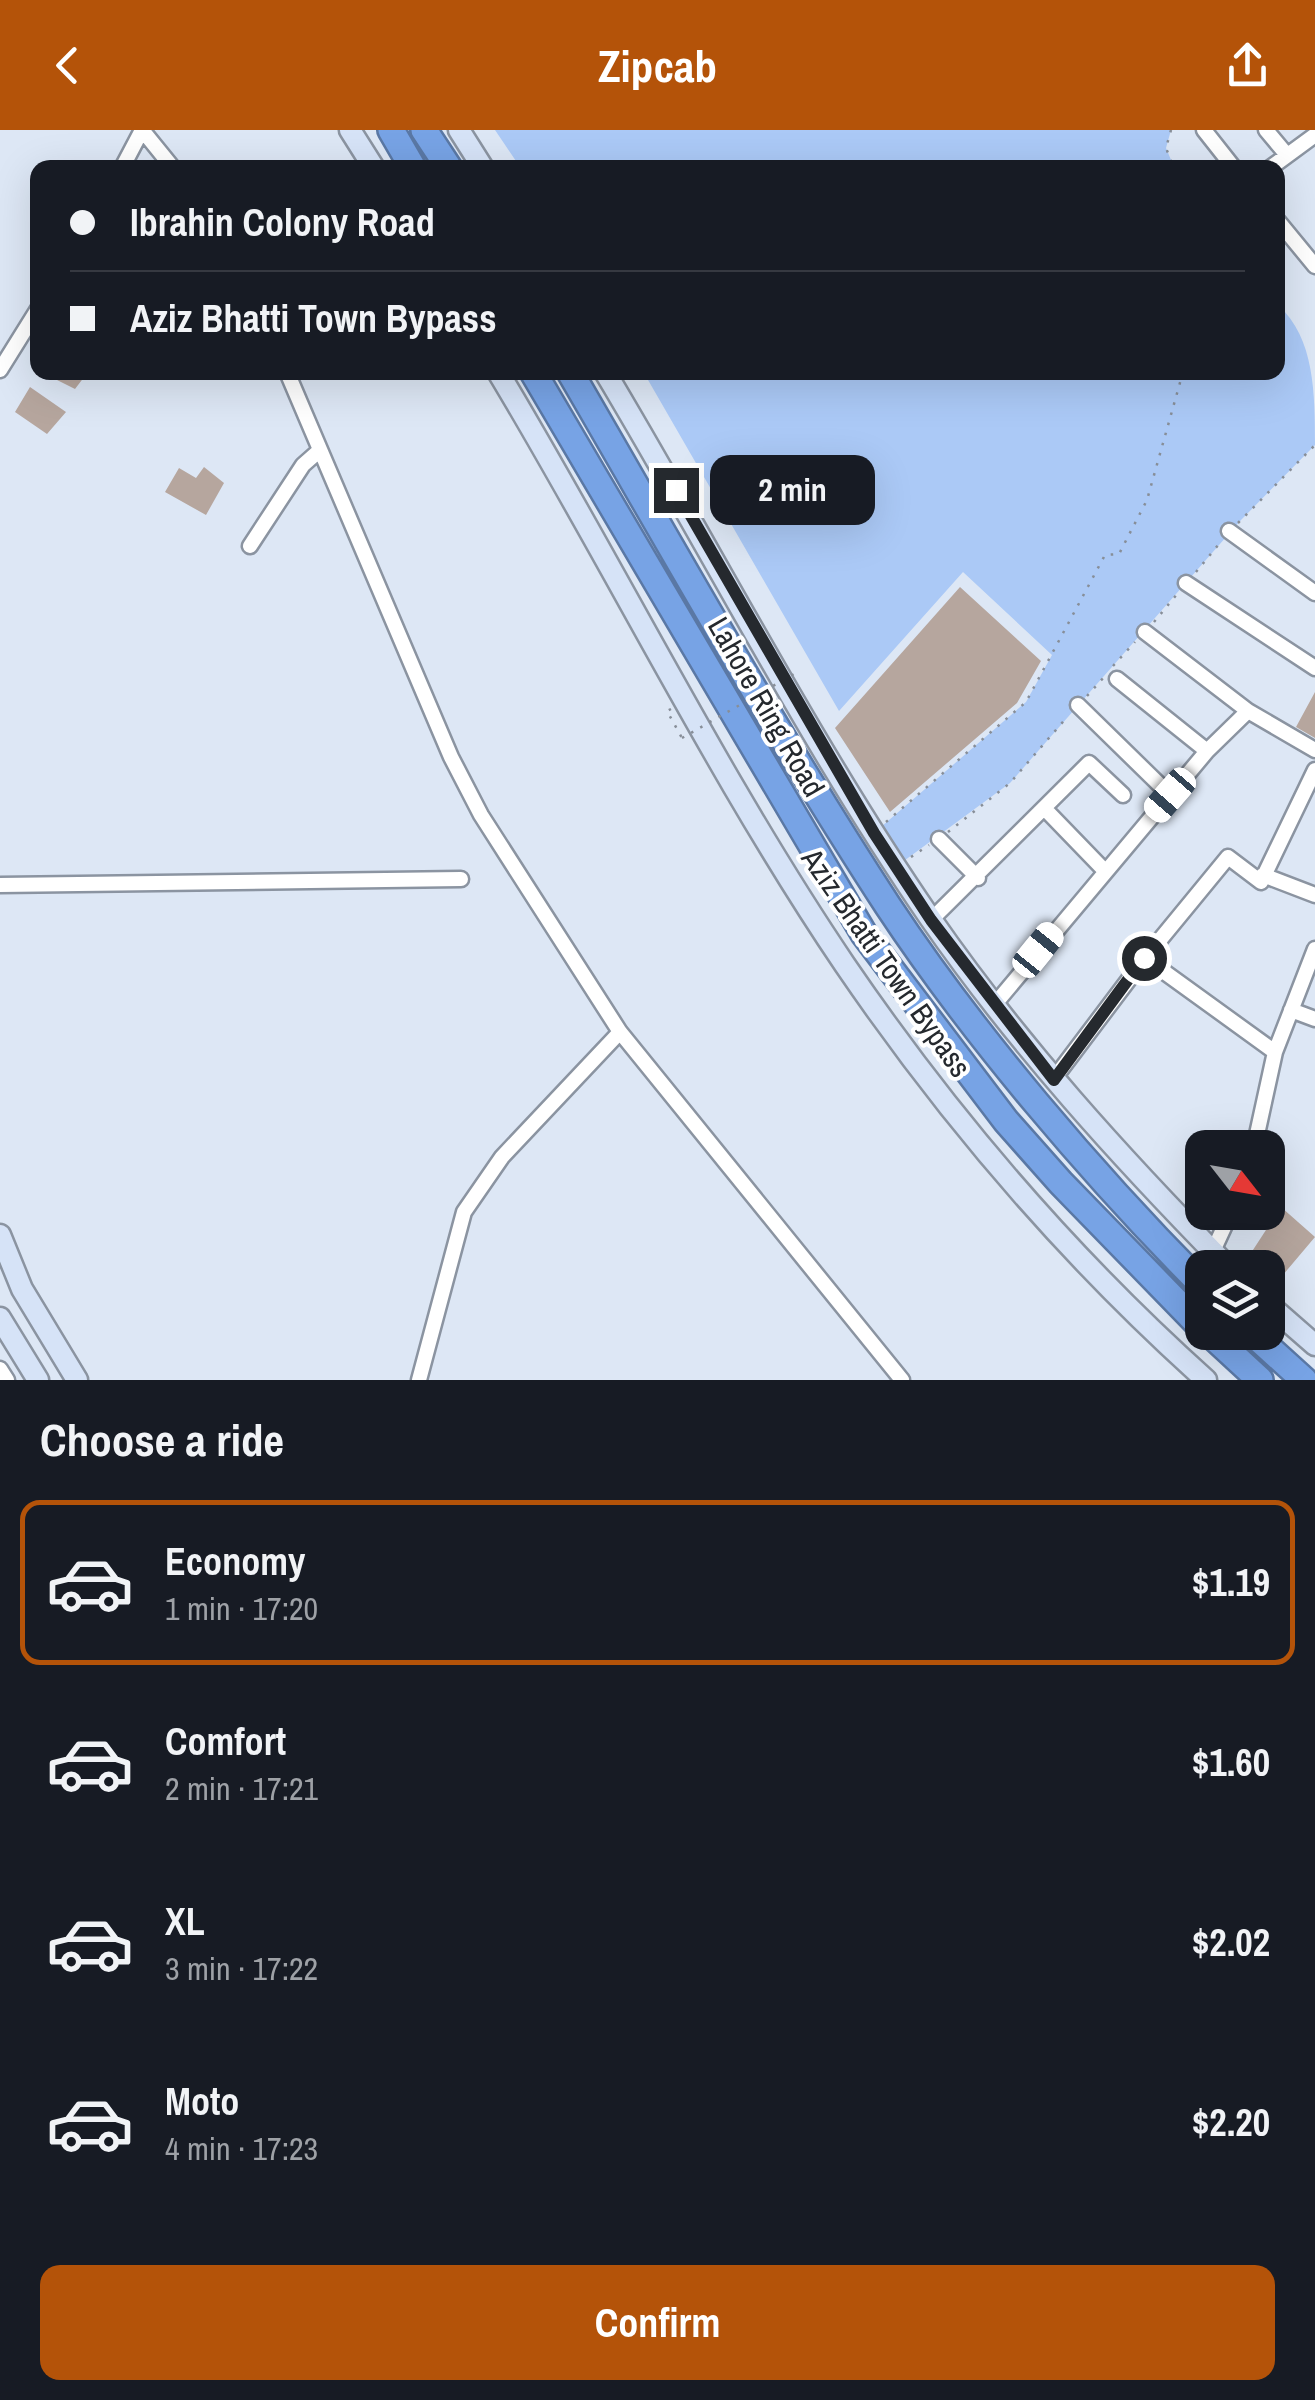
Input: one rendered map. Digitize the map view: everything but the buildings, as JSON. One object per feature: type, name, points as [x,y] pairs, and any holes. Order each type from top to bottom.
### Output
[{"type":"highway","points":[[391,130],[408,160]]},
{"type":"highway","points":[[424,130],[444,160]]},
{"type":"highway","name":"Lahore Ring Road","points":[[538,380],[864,934],[1006,1120],[1060,1183],[1185,1310]]},
{"type":"highway","name":"Lahore Ring Road","points":[[575,380],[889,908],[954,1000],[1126,1205],[1185,1267]]},
{"type":"highway","name":"Lahore Ring Road","points":[[1227,1350],[1260,1380]]},
{"type":"highway","points":[[1272,1350],[1304,1380]]},
{"type":"street","points":[[126,160],[143,130],[166,160]]},
{"type":"street","points":[[350,130],[369,160]]},
{"type":"street","points":[[459,130],[478,160]]},
{"type":"street","points":[[1204,130],[1228,160]]},
{"type":"street","points":[[1266,130],[1287,155]]},
{"type":"street","points":[[1280,160],[1315,135]]},
{"type":"street","points":[[1285,230],[1315,266]]},
{"type":"street","points":[[0,370],[30,322]]},
{"type":"street","points":[[290,380],[451,757],[481,815],[620,1032],[902,1380]]},
{"type":"street","name":"Aziz Bhatti Town Bypass","points":[[503,380],[766,840],[846,965],[946,1101],[1026,1197],[1206,1380]]},
{"type":"street","name":"Aziz Bhatti Town Bypass","points":[[611,380],[874,833],[931,920],[1054,1080],[1134,1172],[1212,1250]]},
{"type":"street","points":[[250,546],[303,466],[320,450]]},
{"type":"street","points":[[1229,532],[1315,593]]},
{"type":"street","points":[[1186,583],[1315,668]]},
{"type":"street","points":[[1145,632],[1248,711],[1315,750]]},
{"type":"street","points":[[1117,679],[1207,751]]},
{"type":"street","points":[[1078,704],[1170,795]]},
{"type":"street","points":[[994,1004],[1207,751],[1248,711]]},
{"type":"street","points":[[931,920],[978,878],[1089,763],[1124,795]]},
{"type":"street","points":[[1054,1080],[1144,958],[1228,857],[1261,882],[1315,770]]},
{"type":"street","points":[[1045,809],[1104,870]]},
{"type":"street","points":[[939,839],[978,878]]},
{"type":"street","points":[[1263,875],[1315,895]]},
{"type":"street","points":[[0,885],[461,879]]},
{"type":"street","points":[[1258,1130],[1275,1052],[1315,949]]},
{"type":"street","points":[[1144,958],[1275,1052]]},
{"type":"street","points":[[1291,1010],[1315,1019]]},
{"type":"street","points":[[419,1380],[464,1212],[502,1157],[620,1032]]},
{"type":"street","points":[[0,1235],[22,1289],[76,1380]]},
{"type":"street","points":[[0,1318],[6,1342],[38,1380]]},
{"type":"street","points":[[1285,1319],[1315,1345]]},
{"type":"street","points":[[0,1369],[8,1380]]},
{"type":"path","points":[[1171,130],[1166,148],[1171,160]]},
{"type":"path","points":[[874,833],[1026,702],[1105,555],[1120,554],[1147,500],[1181,380]]},
{"type":"path","points":[[897,866],[939,839],[1010,783],[1229,532],[1315,445]]},
{"type":"path","points":[[666,711],[682,738],[794,674]]},
{"type":"shaded area","points":[[495,130],[1171,130],[1166,148],[1171,160],[515,160]]},
{"type":"shaded area","points":[[1285,313],[1290,318],[1310,369],[1315,445],[1241,520],[1010,783],[897,866],[874,833],[1026,702],[1052,655],[963,572],[839,711],[648,380],[1285,380]]},
{"type":"route","points":[[676,490],[874,833],[931,920],[1054,1080],[1144,958]]}]
